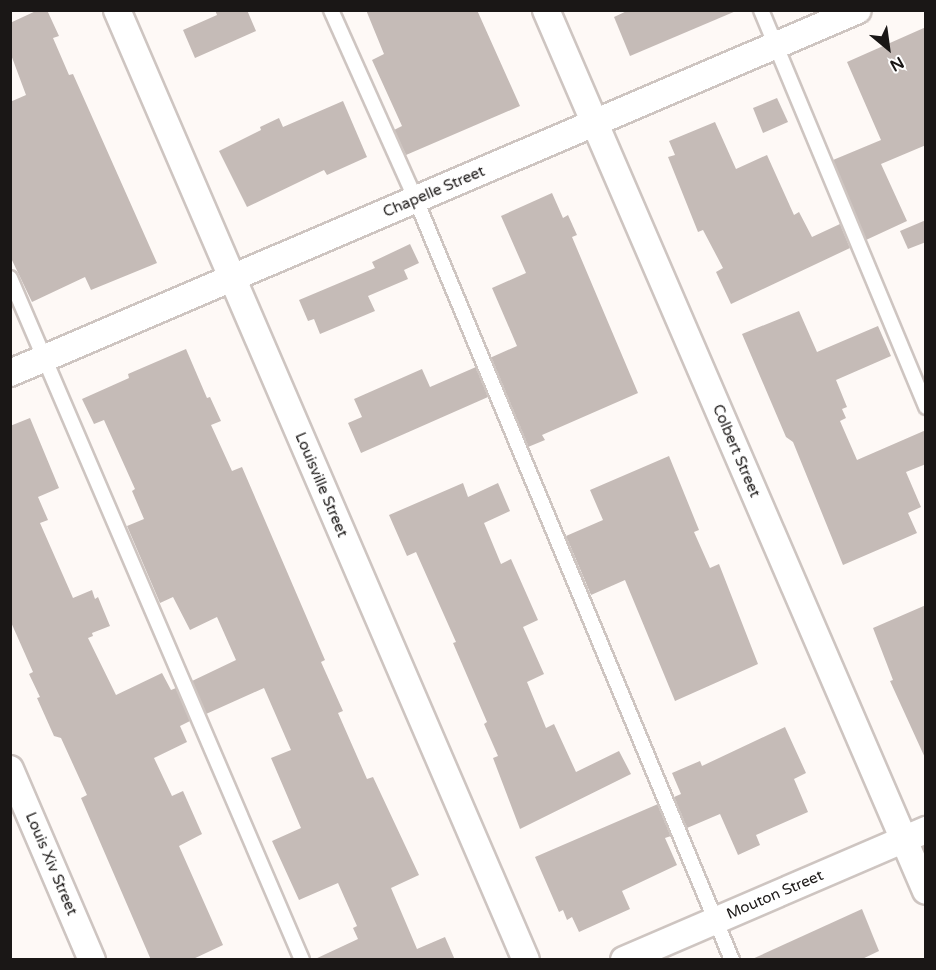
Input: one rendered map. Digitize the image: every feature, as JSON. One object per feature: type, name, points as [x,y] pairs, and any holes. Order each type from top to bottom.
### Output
[{"type":"street","name":"Louisville Street","points":[[117,10],[526,960]]},
{"type":"street","name":"Colbert Street","points":[[546,10],[915,835],[926,891]]},
{"type":"street","name":"Chapelle Street","points":[[10,373],[858,10]]},
{"type":"street","name":"Louis Xiv Street","points":[[10,769],[92,960]]},
{"type":"street","name":"Mouton Street","points":[[624,960],[915,835]]},
{"type":"lane","points":[[331,10],[416,200],[732,960]]},
{"type":"lane","points":[[761,10],[926,407]]},
{"type":"lane","points":[[10,278],[302,960]]},
{"type":"building","points":[[38,10],[47,10],[59,36],[53,38],[69,75],[73,74],[157,263],[91,290],[85,277],[32,302],[10,256],[10,102],[26,95],[10,52],[10,23]]},
{"type":"building","points":[[215,10],[247,10],[256,31],[195,58],[183,30],[217,15]]},
{"type":"building","points":[[366,10],[477,10],[520,106],[406,155],[394,130],[402,126],[372,60],[384,54]]},
{"type":"building","points":[[629,10],[736,11],[630,56],[614,17]]},
{"type":"building","points":[[926,27],[926,145],[881,164],[907,221],[866,240],[833,160],[881,140],[847,62]]},
{"type":"building","points":[[777,98],[788,122],[763,133],[753,108]]},
{"type":"building","points":[[343,101],[367,157],[327,175],[324,170],[247,207],[219,151],[261,130],[260,127],[279,118],[283,127]]},
{"type":"building","points":[[715,122],[736,169],[767,155],[794,215],[799,212],[812,237],[840,224],[850,248],[731,304],[716,272],[723,268],[703,230],[698,232],[668,157],[675,155],[669,141]]},
{"type":"building","points":[[552,193],[563,218],[568,215],[577,235],[572,237],[638,393],[542,435],[545,440],[528,447],[492,360],[492,357],[517,346],[492,288],[526,273],[501,216]]},
{"type":"building","points":[[926,220],[926,242],[908,249],[900,231]]},
{"type":"building","points":[[410,244],[419,263],[404,270],[408,279],[368,296],[375,311],[320,334],[314,319],[308,321],[299,300],[375,268],[372,262]]},
{"type":"building","points":[[799,311],[817,352],[878,326],[891,356],[836,380],[847,407],[842,409],[846,418],[840,421],[857,460],[926,430],[926,464],[906,472],[921,507],[908,513],[917,533],[843,565],[793,442],[786,437],[742,334]]},
{"type":"building","points":[[186,349],[207,398],[210,397],[221,421],[211,425],[232,471],[242,467],[325,660],[321,662],[343,711],[338,713],[367,779],[373,777],[419,875],[391,888],[417,949],[445,937],[455,960],[313,960],[358,939],[353,928],[357,926],[338,883],[299,900],[272,841],[301,828],[271,758],[291,750],[264,688],[206,714],[192,681],[236,660],[217,617],[190,630],[173,597],[160,603],[127,526],[144,519],[132,491],[135,489],[104,420],[94,424],[82,399],[129,378],[128,374]]},
{"type":"building","points":[[476,367],[488,397],[361,453],[348,423],[362,417],[354,399],[422,369],[430,387]]},
{"type":"building","points":[[30,418],[59,488],[38,497],[48,520],[40,523],[73,598],[92,590],[95,599],[98,597],[110,626],[92,633],[93,636],[88,638],[116,695],[162,673],[171,690],[176,688],[190,721],[180,726],[187,742],[154,758],[172,796],[183,791],[202,834],[179,846],[223,945],[191,960],[151,960],[81,798],[87,795],[61,738],[54,736],[37,698],[40,697],[29,674],[33,672],[10,620],[10,426]]},
{"type":"building","points":[[669,456],[699,530],[694,532],[710,568],[719,564],[758,664],[675,701],[625,580],[591,595],[566,536],[603,520],[590,490]]},
{"type":"building","points":[[463,483],[468,497],[498,483],[510,511],[484,523],[501,564],[511,559],[538,620],[523,627],[544,674],[527,682],[546,728],[554,724],[576,772],[619,751],[631,774],[520,829],[493,758],[498,756],[484,724],[487,722],[453,643],[456,642],[416,552],[407,556],[389,515]]},
{"type":"building","points":[[926,605],[926,760],[890,681],[893,680],[873,628]]},
{"type":"building","points":[[785,727],[806,773],[794,779],[808,812],[756,835],[760,845],[738,855],[720,814],[687,828],[674,797],[681,794],[672,773],[700,761],[702,766]]},
{"type":"building","points":[[658,804],[671,836],[665,838],[677,865],[622,891],[630,909],[579,932],[572,917],[567,920],[563,910],[559,912],[535,857]]},
{"type":"building","points":[[862,909],[879,951],[860,960],[750,960]]}]
